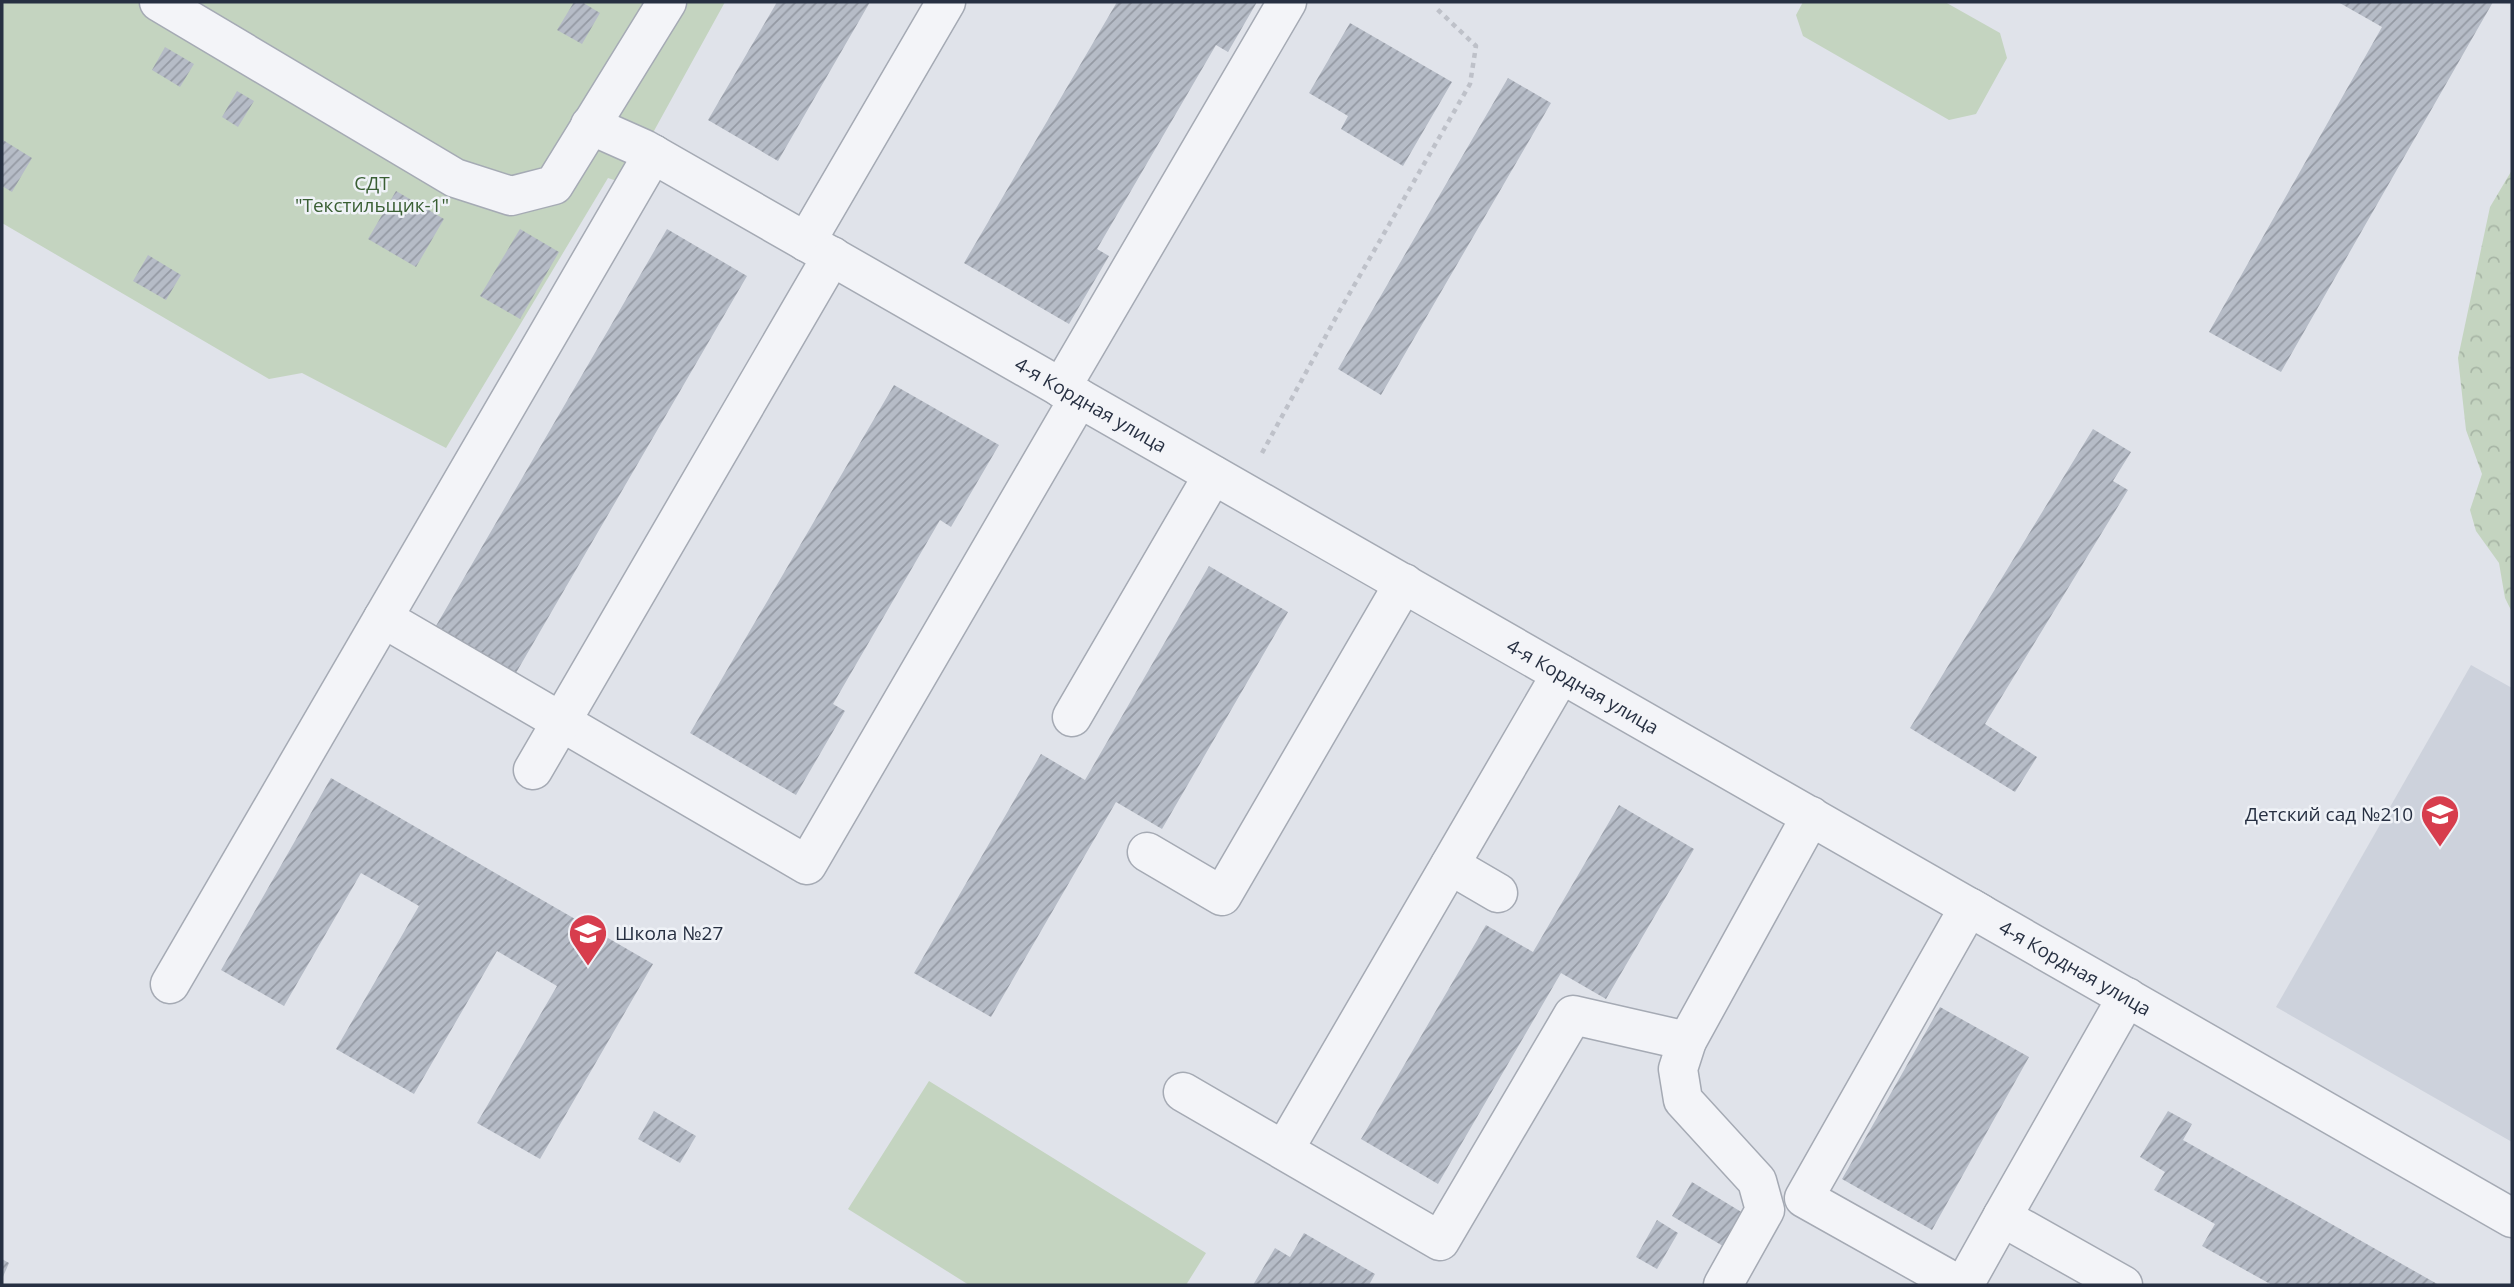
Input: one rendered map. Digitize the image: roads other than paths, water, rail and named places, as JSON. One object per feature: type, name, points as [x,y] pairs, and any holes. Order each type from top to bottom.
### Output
[{"type":"street","points":[[159,2],[455,178],[511,196],[554,185],[667,2]]},
{"type":"street","points":[[533,770],[819,249],[946,2]]},
{"type":"street","points":[[383,618],[807,865],[1287,2]]},
{"type":"street","name":"4-я Кордная улица","points":[[590,125],[653,154],[2512,1218]]},
{"type":"street","points":[[170,984],[653,154]]},
{"type":"street","points":[[1072,717],[1228,483]]},
{"type":"street","points":[[1147,852],[1222,896],[1404,583]]},
{"type":"street","points":[[1284,1150],[1561,674]]},
{"type":"street","points":[[1723,1285],[1765,1210],[1757,1181],[1683,1100],[1678,1069],[1687,1041],[1811,816]]},
{"type":"street","points":[[1450,865],[1498,893]]},
{"type":"street","points":[[1981,914],[1969,907],[1804,1198],[1961,1285],[2127,997]]},
{"type":"street","points":[[1183,1092],[1440,1241],[1573,1015],[1687,1041]]},
{"type":"street","points":[[2002,1217],[2123,1285]]},
{"type":"place","name":"Детский сад №210","points":[[2440,848]]},
{"type":"place","name":"Школа №27","points":[[588,967]]},
{"type":"park label","name":"СДТ \"Текстильщик-1\"","points":[[372,194]]}]
